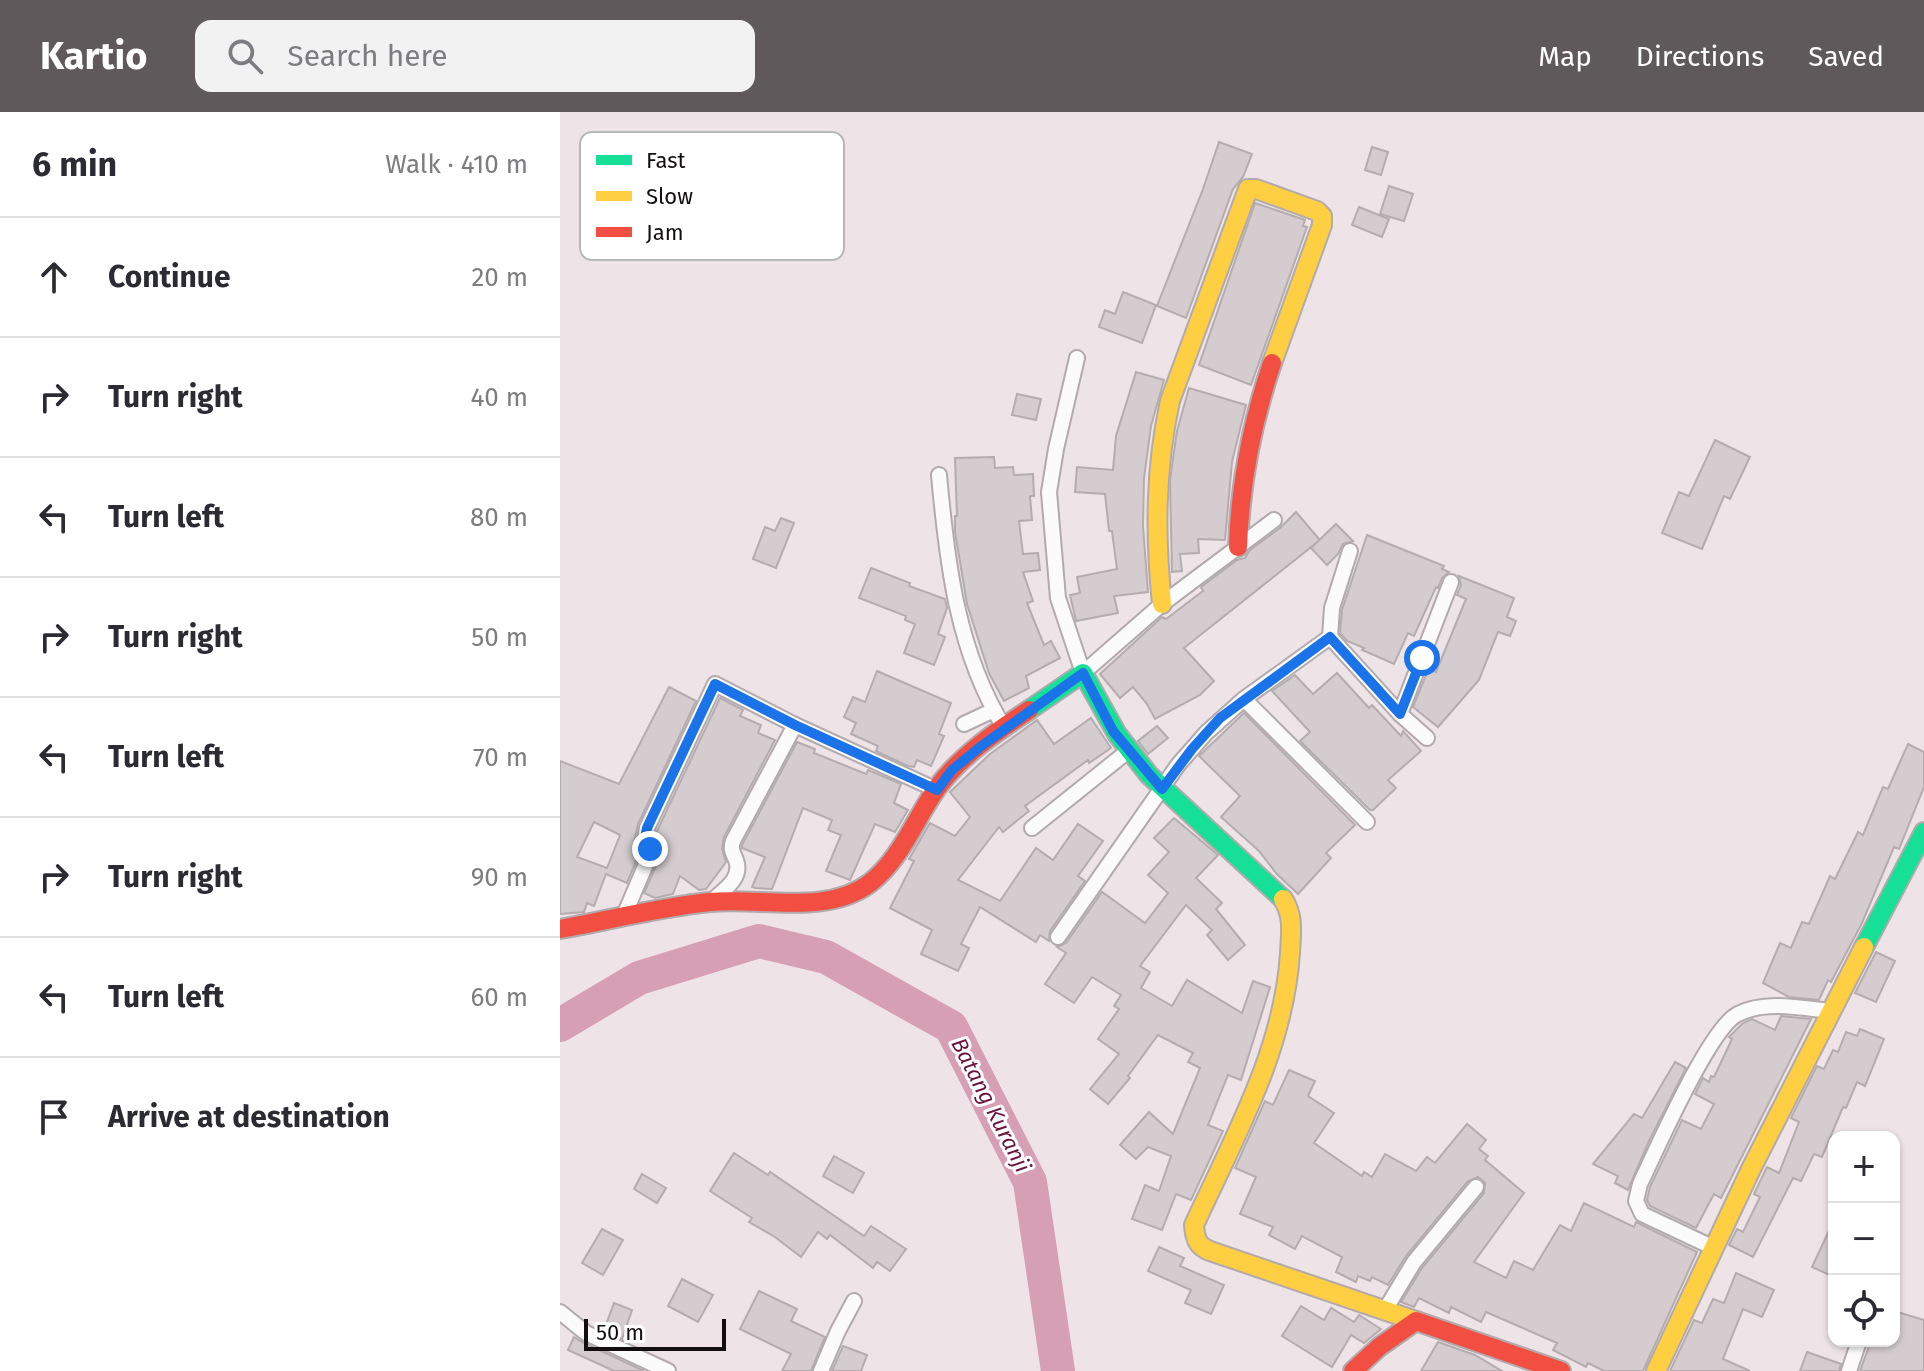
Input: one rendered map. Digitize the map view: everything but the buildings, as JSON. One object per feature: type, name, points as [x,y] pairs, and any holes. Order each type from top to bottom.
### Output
[{"type":"street","points":[[1162,604],[1154,508],[1157,458],[1163,429],[1170,401],[1245,193],[1248,189],[1256,189],[1317,211],[1322,216],[1322,225],[1252,431],[1238,516],[1238,547]]},
{"type":"street","points":[[1077,358],[1049,492],[1058,598],[1083,673],[1113,731],[1128,751],[1162,789],[1279,894],[1291,920],[1287,984],[1272,1049],[1194,1225],[1194,1239],[1200,1246],[1223,1255],[1561,1371]]},
{"type":"street","points":[[939,475],[947,564],[974,668],[1005,729]]},
{"type":"street","points":[[560,929],[711,902],[826,900],[854,894],[878,876],[896,854],[952,770],[1083,673],[1162,604],[1274,520]]},
{"type":"street","points":[[1350,551],[1332,608],[1330,637],[1400,714],[1427,738]]},
{"type":"street","points":[[1400,714],[1451,582]]},
{"type":"street","points":[[1058,937],[1162,789],[1206,733],[1244,699],[1330,637]]},
{"type":"street","points":[[623,918],[649,857],[650,849],[644,844],[647,828],[715,684],[795,725],[937,790]]},
{"type":"street","points":[[1244,699],[1367,822]]},
{"type":"street","points":[[964,724],[994,710]]},
{"type":"street","points":[[711,902],[737,876],[739,870],[731,848],[733,841],[795,725]]},
{"type":"street","points":[[1032,828],[1128,751]]},
{"type":"street","points":[[1656,1371],[1712,1247],[1924,832]]},
{"type":"street","points":[[1712,1247],[1642,1214],[1636,1201],[1640,1184],[1701,1063],[1726,1023],[1736,1014],[1754,1008],[1790,1007],[1830,1011]]},
{"type":"street","points":[[1385,1310],[1414,1262],[1476,1187]]},
{"type":"street","points":[[821,1371],[854,1301]]},
{"type":"street","points":[[560,1312],[586,1333],[668,1371]]},
{"type":"street","points":[[1353,1371],[1379,1347],[1416,1321]]},
{"type":"street","points":[[1849,1371],[1857,1347]]},
{"type":"waterway","name":"Batang Kuranji","points":[[560,1025],[639,978],[759,941],[826,957],[951,1027],[1030,1182],[1058,1371]]},
{"type":"traffic: fast","points":[[1029,710],[1083,673],[1117,734],[1149,775],[1283,899]]},
{"type":"traffic: fast","points":[[1864,947],[1924,832]]},
{"type":"traffic: slow","points":[[1162,604],[1158,502],[1161,452],[1170,401],[1248,189],[1256,189],[1317,211],[1322,216],[1322,225],[1272,363]]},
{"type":"traffic: slow","points":[[1283,899],[1290,918],[1291,939],[1286,989],[1278,1024],[1255,1093],[1194,1225],[1196,1238],[1202,1247],[1210,1251],[1416,1321]]},
{"type":"traffic: slow","points":[[1656,1371],[1752,1167],[1864,947]]},
{"type":"traffic: jam","points":[[1238,547],[1248,454],[1272,363]]},
{"type":"traffic: jam","points":[[560,929],[691,904],[813,902],[853,893],[870,883],[890,862],[937,788],[956,765],[1029,710]]},
{"type":"traffic: jam","points":[[1353,1371],[1379,1347],[1416,1321],[1561,1371]]},
{"type":"route","points":[[650,849],[644,844],[647,828],[715,684],[795,725],[937,790],[952,770],[980,747],[1083,673],[1113,731],[1162,789],[1178,765],[1220,718],[1330,637],[1400,714],[1422,658]]}]
